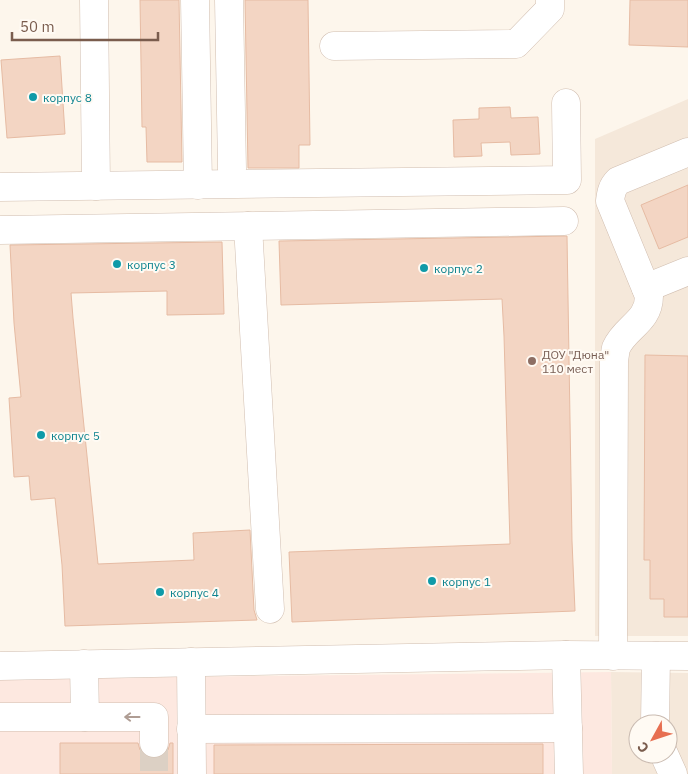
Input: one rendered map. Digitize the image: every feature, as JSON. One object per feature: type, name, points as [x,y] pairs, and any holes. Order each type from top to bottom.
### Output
[{"type":"street","points":[[94,0],[96,186]]},
{"type":"street","points":[[195,0],[198,185]]},
{"type":"street","points":[[229,0],[232,169]]},
{"type":"street","points":[[334,46],[516,44],[550,9],[550,0]]},
{"type":"street","points":[[0,188],[567,180],[566,103]]},
{"type":"street","points":[[613,656],[614,360],[616,349],[622,339],[645,314],[649,306],[649,296],[610,201],[611,193],[613,186],[618,181],[688,152]]},
{"type":"street","points":[[0,230],[564,221]]},
{"type":"street","points":[[248,226],[270,609]]},
{"type":"street","points":[[646,288],[687,275]]},
{"type":"street","points":[[566,655],[569,774]]},
{"type":"street","points":[[0,666],[566,655],[688,656]]},
{"type":"street","points":[[655,714],[656,656]]},
{"type":"street","points":[[191,662],[192,774]]},
{"type":"street","points":[[76,664],[76,717]]},
{"type":"street","points":[[0,717],[154,717],[154,743]]},
{"type":"street","points":[[191,729],[568,728]]},
{"type":"shaded area","points":[[688,99],[688,636],[595,636],[595,139]]},
{"type":"shaded area","points":[[611,672],[688,673],[688,774],[612,774]]},
{"type":"shaded area","points":[[611,672],[612,774],[0,774],[0,679]]},
{"type":"building","points":[[140,0],[179,0],[182,162],[147,162],[146,127],[142,127]]},
{"type":"building","points":[[245,0],[308,0],[310,145],[299,145],[299,168],[248,168]]},
{"type":"building","points":[[630,0],[688,0],[688,47],[629,45]]},
{"type":"building","name":"корпус 8","points":[[60,56],[65,134],[7,138],[1,60]]},
{"type":"building","points":[[510,107],[511,118],[538,117],[540,154],[511,155],[510,142],[481,143],[482,156],[454,157],[453,120],[479,119],[479,108]]},
{"type":"building","points":[[688,185],[688,237],[659,249],[641,205]]},
{"type":"building","points":[[567,236],[572,541],[575,611],[292,622],[289,552],[510,544],[504,336],[502,299],[281,305],[279,241]]},
{"type":"building","points":[[222,242],[224,314],[167,315],[167,291],[71,293],[73,318],[98,564],[194,560],[193,533],[250,530],[254,610],[257,620],[65,626],[62,565],[55,498],[31,500],[29,476],[14,477],[9,398],[21,397],[14,323],[10,245]]},
{"type":"building","points":[[645,355],[688,356],[688,617],[664,617],[664,599],[650,599],[650,560],[644,560]]},
{"type":"building","points":[[60,743],[138,743],[140,750],[146,756],[154,759],[162,756],[168,750],[170,743],[173,743],[173,774],[60,774]]},
{"type":"building","points":[[543,744],[543,774],[214,774],[214,745]]},
{"type":"tunnel","points":[[154,743],[154,774]]},
{"type":"place","name":"корпус 8","points":[[33,97]]},
{"type":"place","name":"корпус 3","points":[[117,264]]},
{"type":"place","name":"корпус 2","points":[[424,268]]},
{"type":"place","name":"ДОУ \"Дюна\" 110 мест","points":[[532,361]]},
{"type":"place","name":"корпус 5","points":[[41,435]]},
{"type":"place","name":"корпус 1","points":[[432,581]]},
{"type":"place","name":"корпус 4","points":[[160,592]]}]
